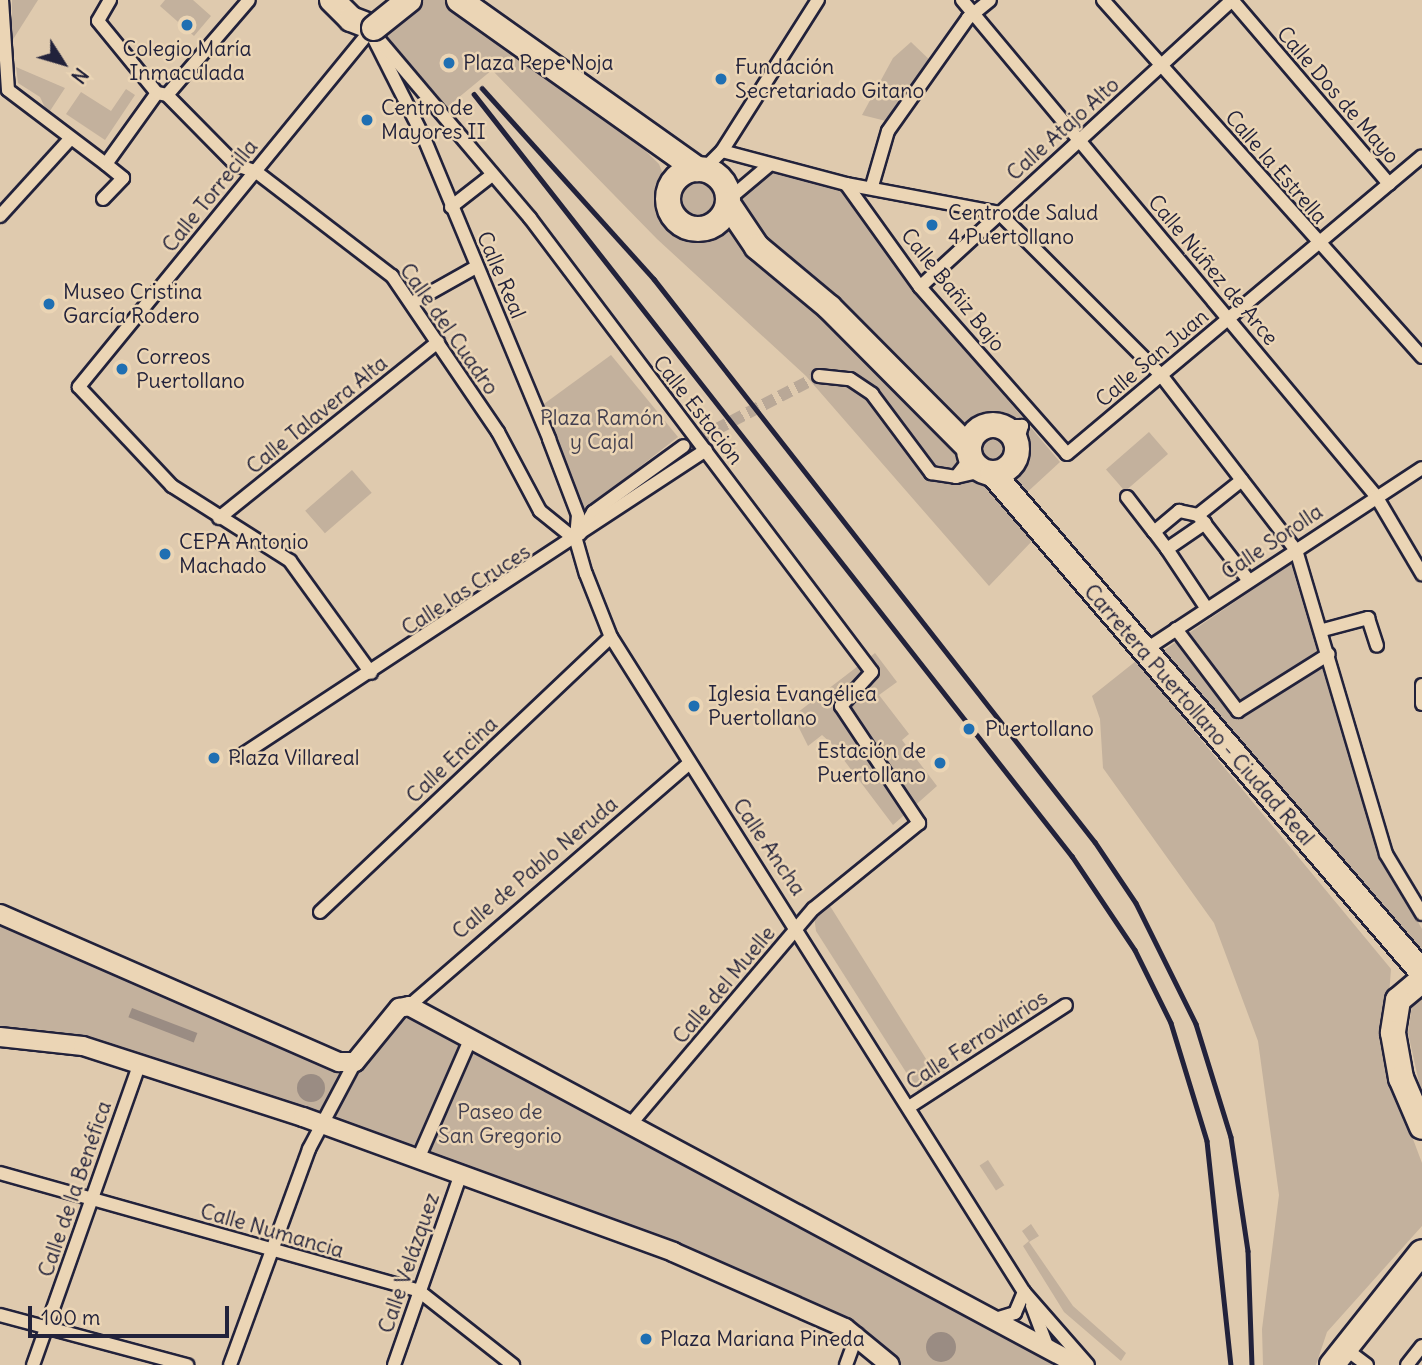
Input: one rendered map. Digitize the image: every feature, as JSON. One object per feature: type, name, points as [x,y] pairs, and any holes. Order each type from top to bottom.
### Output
[{"type":"highway","points":[[332,0],[372,29],[409,0]]},
{"type":"highway","points":[[459,0],[588,95],[721,180],[728,201],[719,221],[702,230],[672,215],[669,190],[659,163],[588,95]]},
{"type":"highway","points":[[669,190],[700,169]]},
{"type":"highway","name":"Carretera Puertollano - Ciudad Real","points":[[728,201],[757,247],[952,424],[992,455],[1144,650],[1422,972]]},
{"type":"highway","name":"Carretera Puertollano - Ciudad Real","points":[[702,230],[757,247]]},
{"type":"highway","points":[[1394,942],[1398,1000],[1396,1056],[1422,1127]]},
{"type":"highway","points":[[1398,1000],[1422,980]]},
{"type":"highway","points":[[1338,1356],[1422,1252]]},
{"type":"main road","points":[[0,914],[347,1066],[400,1008],[409,1006],[1078,1365]]},
{"type":"main road","points":[[0,1037],[83,1046],[327,1123],[418,1159],[689,1257],[856,1334],[890,1365]]},
{"type":"street","points":[[2,0],[8,90],[16,100],[123,178],[103,200]]},
{"type":"street","name":"Calle del Cuadro","points":[[110,0],[98,21],[162,94],[236,165],[255,171],[392,276],[438,342],[540,511],[576,540]]},
{"type":"street","points":[[106,164],[162,94],[249,0]]},
{"type":"street","points":[[700,169],[722,151],[818,0]]},
{"type":"street","name":"Calle Núñez de Arce","points":[[962,0],[1376,496],[1422,574]]},
{"type":"street","points":[[872,186],[888,131],[974,14],[990,0]]},
{"type":"street","name":"Calle la Estrella","points":[[1103,0],[1422,357]]},
{"type":"street","name":"Calle Atajo Alto","points":[[920,287],[1232,0]]},
{"type":"street","name":"Calle Dos de Mayo","points":[[1232,0],[1389,184]]},
{"type":"street","name":"Calle Estación","points":[[372,29],[492,175],[706,450],[872,672],[841,706],[919,823]]},
{"type":"street","name":"Calle Real","points":[[372,29],[452,207],[579,514],[576,540]]},
{"type":"street","name":"Calle Torrecilla","points":[[219,518],[172,486],[79,387],[372,29]]},
{"type":"street","points":[[406,104],[425,91]]},
{"type":"street","points":[[0,101],[16,100]]},
{"type":"street","points":[[0,216],[70,139]]},
{"type":"street","points":[[722,151],[768,166],[846,184],[872,186],[999,213],[1161,375],[1296,550],[1323,631],[1386,854],[1422,914]]},
{"type":"street","name":"Calle San Juan","points":[[1067,454],[1422,156]]},
{"type":"street","points":[[728,201],[768,166]]},
{"type":"street","points":[[452,207],[492,175]]},
{"type":"street","name":"Calle Bañiz Bajo","points":[[846,184],[920,287],[1067,454]]},
{"type":"street","points":[[412,303],[476,267]]},
{"type":"street","name":"Calle Talavera Alta","points":[[219,518],[438,342]]},
{"type":"street","points":[[819,376],[850,379],[872,394],[918,462],[931,473],[992,455],[1034,416]]},
{"type":"street","points":[[576,540],[593,512],[684,446]]},
{"type":"street","name":"Calle las Cruces","points":[[242,755],[576,540],[706,450]]},
{"type":"street","name":"Calle Sorolla","points":[[1144,650],[1422,468]]},
{"type":"street","points":[[1167,549],[1242,480]]},
{"type":"street","points":[[1128,497],[1207,609]]},
{"type":"street","points":[[1154,532],[1180,511],[1202,519],[1249,581]]},
{"type":"street","points":[[219,518],[290,561],[371,673]]},
{"type":"street","name":"Calle Ancha","points":[[576,540],[611,637],[690,763],[799,926],[1027,1296],[1087,1365]]},
{"type":"street","points":[[1323,631],[1367,613],[1377,646]]},
{"type":"street","points":[[1177,629],[1238,711],[1329,654]]},
{"type":"street","name":"Calle Encina","points":[[320,912],[611,637]]},
{"type":"street","points":[[1422,685],[1422,704]]},
{"type":"street","name":"Calle de Pablo Neruda","points":[[409,1006],[690,763]]},
{"type":"street","name":"Calle del Muelle","points":[[630,1125],[799,926],[919,823]]},
{"type":"street","name":"Calle Ferroviarios","points":[[909,1107],[1066,1005]]},
{"type":"street","points":[[418,1159],[470,1040]]},
{"type":"street","name":"Calle de la Benéfica","points":[[33,1365],[94,1199],[139,1065]]},
{"type":"street","points":[[230,1365],[309,1149],[327,1123],[347,1066]]},
{"type":"street","name":"Calle Numancia","points":[[0,1173],[419,1291],[513,1365]]},
{"type":"street","name":"Calle Velázquez","points":[[394,1365],[461,1174]]},
{"type":"street","points":[[992,1320],[1015,1312],[1027,1296]]},
{"type":"street","name":"Calle Ancha","points":[[1027,1296],[1048,1350]]},
{"type":"street","points":[[0,1315],[187,1365]]},
{"type":"street","points":[[846,1365],[856,1334]]},
{"type":"street","points":[[1407,1365],[1422,1346]]},
{"type":"street","points":[[1048,1350],[1069,1365]]},
{"type":"street","points":[[1338,1356],[1367,1365]]},
{"type":"green space","points":[[12,0],[38,0],[12,41]]},
{"type":"green space","points":[[165,0],[193,0],[211,16],[194,36],[160,6]]},
{"type":"green space","points":[[409,0],[459,0],[588,95],[659,164],[669,189],[697,169],[721,180],[728,198],[768,166],[846,184],[929,307],[1060,462],[1010,508],[1033,540],[989,586],[806,376],[657,239],[492,70],[441,112],[370,31]]},
{"type":"green space","points":[[911,42],[935,65],[894,123],[862,115],[893,58]]},
{"type":"green space","points":[[16,67],[65,88],[48,114],[40,97],[18,83]]},
{"type":"green space","points":[[126,89],[135,95],[105,140],[66,114],[81,92],[111,111]]},
{"type":"green space","name":"Plaza Ramón y Cajal","points":[[611,355],[678,437],[578,515],[537,409]]},
{"type":"green space","points":[[1149,432],[1168,454],[1125,491],[1106,469]]},
{"type":"green space","points":[[352,470],[372,493],[325,533],[305,511]]},
{"type":"green space","points":[[1291,564],[1376,847],[1422,929],[1422,960],[1158,654]]},
{"type":"green space","points":[[875,653],[897,682],[879,695],[909,734],[902,740],[937,786],[893,825],[831,743],[822,735],[808,746],[793,716]]},
{"type":"green space","points":[[1136,661],[1391,969],[1384,1062],[1422,1163],[1422,1226],[1327,1332],[1316,1365],[1263,1365],[1262,1329],[1279,1195],[1258,1041],[1214,923],[1103,768],[1100,719],[1092,696]]},
{"type":"green space","points":[[825,898],[938,1078],[918,1091],[816,931],[813,909]]},
{"type":"green space","name":"Paseo de San Gregorio","points":[[0,912],[346,1069],[399,1008],[1071,1365],[890,1365],[856,1334],[323,1122],[139,1065],[0,1037]]},
{"type":"green space","points":[[1422,995],[1422,1096],[1408,1033],[1412,1005]]},
{"type":"green space","points":[[988,1160],[1004,1185],[996,1191],[980,1165]]},
{"type":"green space","points":[[1031,1224],[1039,1236],[1029,1242],[1073,1306],[1126,1353],[1121,1361],[1064,1312],[1023,1246],[1029,1241],[1022,1231]]},
{"type":"shaded area","points":[[132,1008],[197,1033],[194,1042],[128,1017]]},
{"type":"shaded area","points":[[311,1074],[321,1078],[325,1088],[321,1098],[311,1102],[301,1098],[297,1088],[301,1078]]},
{"type":"shaded area","points":[[941,1332],[952,1336],[956,1347],[952,1358],[941,1362],[930,1358],[926,1347],[930,1336]]},
{"type":"tunnel","points":[[684,446],[819,376]]},
{"type":"railway","points":[[482,88],[654,279],[1095,842],[1136,903],[1196,1024],[1231,1137],[1248,1251],[1252,1365]]},
{"type":"railway","points":[[474,94],[1072,856],[1135,950],[1171,1023],[1207,1141],[1231,1365]]},
{"type":"place","name":"Colegio María Inmaculada","points":[[187,25]]},
{"type":"place","name":"Plaza Pepe Noja","points":[[449,63]]},
{"type":"place","name":"Fundación Secretariado Gitano","points":[[721,79]]},
{"type":"place","name":"Centro de Mayores II","points":[[367,120]]},
{"type":"place","name":"Centro de Salud 4 Puertollano","points":[[932,225]]},
{"type":"place","name":"Museo Cristina García Rodero","points":[[49,304]]},
{"type":"place","name":"Correos Puertollano","points":[[122,369]]},
{"type":"place","name":"CEPA Antonio Machado","points":[[165,554]]},
{"type":"place","name":"Iglesia Evangélica Puertollano","points":[[694,706]]},
{"type":"place","name":"Puertollano","points":[[969,729]]},
{"type":"place","name":"Plaza Villareal","points":[[214,758]]},
{"type":"place","name":"Estación de Puertollano","points":[[940,763]]},
{"type":"place","name":"Plaza Mariana Pineda","points":[[646,1339]]}]
